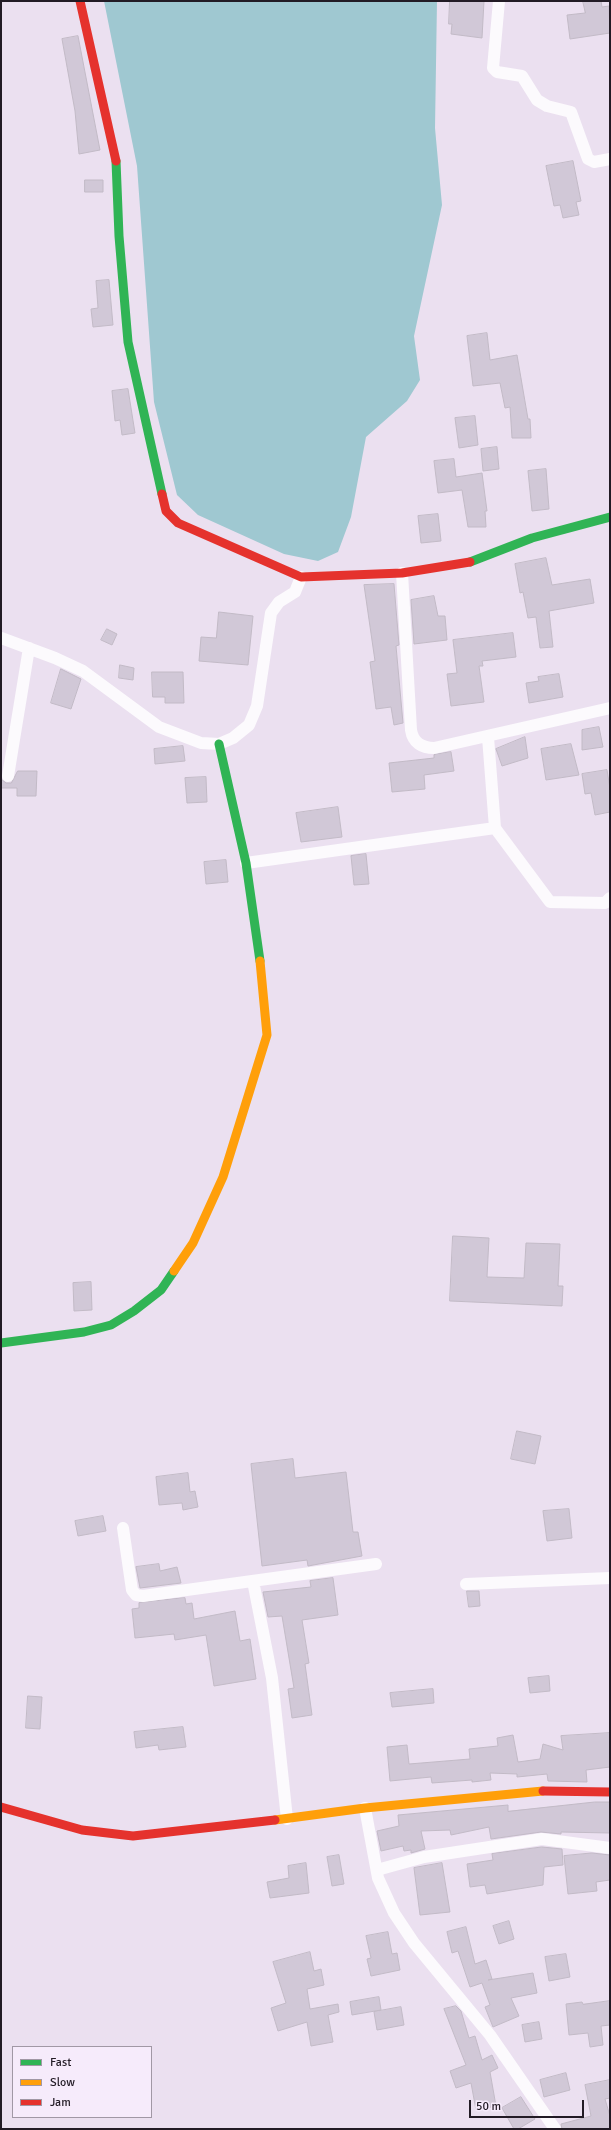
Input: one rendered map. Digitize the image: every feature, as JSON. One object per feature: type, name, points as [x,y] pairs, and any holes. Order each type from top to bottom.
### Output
[{"type":"street","points":[[80,1],[117,166],[120,236],[128,342],[166,511],[178,524],[301,577],[336,577],[402,573],[476,561],[532,538],[610,517]]},
{"type":"street","points":[[499,1],[493,68],[497,72],[522,76],[525,78],[537,100],[547,106],[570,112],[588,159],[597,163],[610,159]]},
{"type":"street","points":[[402,573],[411,730],[414,740],[422,747],[434,748],[488,737],[610,708]]},
{"type":"street","points":[[1,638],[83,671],[159,727],[201,743],[219,744],[233,738],[249,725],[257,706],[271,613],[279,602],[295,592],[301,577]]},
{"type":"street","points":[[8,776],[29,648]]},
{"type":"street","points":[[488,737],[495,828],[550,902],[605,903],[610,898]]},
{"type":"street","points":[[1,1343],[84,1332],[111,1325],[134,1312],[161,1290],[193,1243],[223,1177],[267,1035],[263,984],[246,862],[219,744]]},
{"type":"street","points":[[246,862],[495,828]]},
{"type":"street","points":[[123,1528],[132,1590],[136,1595],[143,1596],[376,1564]]},
{"type":"street","points":[[466,1584],[610,1578]]},
{"type":"street","points":[[253,1581],[272,1678],[287,1819]]},
{"type":"street","points":[[1,1807],[82,1830],[132,1836],[287,1819],[366,1808],[547,1791],[610,1792]]},
{"type":"street","points":[[366,1808],[378,1878],[394,1913],[414,1943],[490,2035],[555,2129]]},
{"type":"street","points":[[377,1870],[424,1857],[542,1839],[610,1848]]},
{"type":"water","points":[[104,1],[437,1],[435,128],[442,205],[414,336],[420,380],[407,401],[366,437],[351,517],[338,552],[318,561],[284,554],[198,515],[177,495],[154,402],[137,166]]},
{"type":"building","points":[[450,1],[484,1],[482,38],[451,34],[452,24],[449,24]]},
{"type":"building","points":[[583,1],[601,1],[602,7],[609,6],[610,33],[570,39],[567,15],[585,13]]},
{"type":"building","points":[[78,36],[100,150],[79,154],[75,111],[62,39]]},
{"type":"building","points":[[573,161],[581,201],[576,202],[579,215],[563,218],[560,205],[554,206],[546,166]]},
{"type":"building","points":[[85,180],[103,180],[103,192],[85,192]]},
{"type":"building","points":[[109,280],[113,325],[93,327],[91,309],[98,308],[96,281]]},
{"type":"building","points":[[487,333],[490,360],[517,355],[528,419],[530,419],[531,438],[512,438],[510,407],[505,408],[500,383],[473,386],[467,336]]},
{"type":"building","points":[[128,389],[135,433],[122,435],[120,420],[115,421],[112,391]]},
{"type":"building","points":[[475,416],[478,445],[459,448],[455,418]]},
{"type":"building","points":[[497,447],[499,469],[483,471],[481,449]]},
{"type":"building","points":[[454,459],[456,477],[482,473],[487,511],[485,511],[486,527],[468,527],[462,490],[438,493],[434,461]]},
{"type":"building","points":[[546,469],[549,509],[532,511],[528,471]]},
{"type":"building","points":[[438,514],[441,541],[421,543],[418,516]]},
{"type":"building","points":[[546,558],[552,585],[590,579],[594,603],[549,611],[553,647],[540,648],[536,617],[528,618],[523,592],[520,593],[515,564]]},
{"type":"building","points":[[394,584],[399,645],[396,646],[403,723],[394,725],[391,707],[376,709],[370,662],[375,661],[364,585]]},
{"type":"building","points":[[434,596],[438,616],[445,616],[447,640],[414,644],[411,600]]},
{"type":"building","points":[[219,612],[253,616],[248,665],[199,661],[201,637],[216,638]]},
{"type":"building","points":[[107,629],[117,634],[112,645],[101,640]]},
{"type":"building","points":[[513,633],[516,657],[482,661],[483,666],[479,666],[484,702],[451,706],[447,674],[457,673],[453,640]]},
{"type":"building","points":[[120,665],[134,668],[133,680],[119,678]]},
{"type":"building","points":[[61,669],[81,679],[71,709],[51,703]]},
{"type":"building","points":[[152,672],[183,672],[184,703],[165,703],[165,697],[153,697]]},
{"type":"building","points":[[559,674],[563,697],[529,703],[526,683],[539,681],[538,677]]},
{"type":"building","points":[[599,727],[603,747],[582,750],[582,730]]},
{"type":"building","points":[[525,737],[528,758],[502,766],[496,749]]},
{"type":"building","points":[[571,744],[579,775],[546,780],[541,749]]},
{"type":"building","points":[[183,746],[185,761],[155,764],[154,749]]},
{"type":"building","points":[[451,752],[454,771],[424,775],[425,789],[392,792],[389,763],[434,758],[434,755]]},
{"type":"building","points":[[607,770],[610,788],[610,812],[595,815],[591,793],[585,794],[582,774]]},
{"type":"building","points":[[18,771],[37,771],[36,796],[17,796],[17,788],[1,788],[1,779],[6,783],[11,783]]},
{"type":"building","points":[[206,777],[207,802],[187,803],[185,778]]},
{"type":"building","points":[[338,807],[342,837],[301,842],[296,813]]},
{"type":"building","points":[[366,854],[369,884],[354,885],[351,856]]},
{"type":"building","points":[[226,860],[228,882],[206,884],[204,862]]},
{"type":"building","points":[[453,1236],[489,1238],[487,1277],[524,1278],[526,1243],[560,1244],[558,1286],[563,1286],[562,1306],[450,1301]]},
{"type":"building","points":[[91,1282],[92,1310],[74,1311],[73,1283]]},
{"type":"building","points":[[517,1431],[541,1436],[535,1464],[511,1459]]},
{"type":"building","points":[[293,1459],[295,1478],[346,1472],[353,1532],[358,1532],[362,1556],[308,1566],[307,1560],[262,1566],[251,1464]]},
{"type":"building","points":[[188,1473],[190,1492],[195,1491],[198,1507],[183,1510],[182,1503],[159,1505],[156,1477]]},
{"type":"building","points":[[569,1509],[572,1538],[547,1541],[543,1511]]},
{"type":"building","points":[[103,1516],[106,1531],[78,1536],[75,1521]]},
{"type":"building","points":[[159,1564],[160,1571],[177,1567],[181,1583],[140,1588],[136,1567]]},
{"type":"building","points":[[333,1578],[338,1615],[302,1620],[309,1663],[305,1664],[312,1715],[292,1718],[288,1689],[294,1688],[282,1616],[268,1617],[263,1592],[311,1587],[310,1581]]},
{"type":"building","points":[[467,1591],[479,1591],[480,1606],[469,1607]]},
{"type":"building","points":[[185,1598],[186,1604],[192,1603],[194,1619],[235,1611],[240,1641],[250,1639],[256,1679],[214,1686],[206,1635],[175,1640],[174,1634],[135,1638],[132,1609],[139,1608],[139,1603]]},
{"type":"building","points":[[549,1676],[550,1691],[530,1693],[528,1678]]},
{"type":"building","points":[[433,1689],[434,1703],[392,1707],[390,1693]]},
{"type":"building","points":[[28,1696],[42,1697],[40,1729],[26,1728]]},
{"type":"building","points":[[183,1727],[186,1747],[159,1750],[158,1745],[136,1748],[134,1732]]},
{"type":"building","points":[[610,1733],[610,1767],[586,1770],[587,1782],[548,1781],[547,1774],[517,1777],[517,1774],[490,1773],[491,1780],[472,1782],[472,1780],[432,1783],[431,1777],[390,1781],[387,1747],[407,1745],[409,1764],[470,1759],[469,1749],[498,1746],[497,1738],[513,1735],[518,1762],[540,1759],[543,1744],[563,1750],[561,1736]]},
{"type":"building","points":[[595,1802],[610,1802],[610,1833],[561,1832],[561,1834],[541,1832],[491,1839],[489,1827],[451,1835],[450,1830],[421,1831],[425,1849],[411,1853],[411,1850],[404,1851],[403,1846],[381,1851],[377,1831],[399,1826],[398,1815],[508,1805],[508,1811]]},
{"type":"building","points":[[542,1847],[562,1849],[563,1865],[544,1867],[543,1885],[487,1894],[485,1885],[470,1887],[467,1864],[493,1860],[492,1854]]},
{"type":"building","points":[[592,1853],[610,1855],[610,1880],[596,1882],[597,1891],[568,1894],[564,1856]]},
{"type":"building","points":[[339,1855],[344,1884],[332,1886],[327,1857]]},
{"type":"building","points":[[306,1863],[309,1893],[270,1898],[267,1882],[289,1878],[288,1866]]},
{"type":"building","points":[[442,1863],[450,1912],[420,1915],[414,1868]]},
{"type":"building","points":[[509,1921],[514,1939],[499,1944],[493,1926]]},
{"type":"building","points":[[466,1927],[475,1964],[486,1960],[492,1979],[488,1980],[533,1973],[537,1993],[511,1998],[519,2016],[493,2027],[485,2007],[490,2005],[482,1983],[470,1987],[458,1951],[452,1953],[447,1932]]},
{"type":"building","points":[[388,1932],[392,1954],[397,1953],[400,1970],[371,1976],[367,1959],[371,1958],[366,1936]]},
{"type":"building","points":[[310,1952],[314,1971],[321,1969],[324,1985],[307,1989],[310,2009],[338,2004],[339,2012],[328,2015],[333,2042],[311,2046],[307,2022],[278,2031],[271,2008],[286,2003],[273,1962]]},
{"type":"building","points":[[566,1954],[570,1977],[549,1981],[545,1957]]},
{"type":"building","points":[[379,1997],[381,2010],[352,2015],[350,2002]]},
{"type":"building","points":[[610,2001],[610,2025],[601,2026],[603,2045],[590,2047],[588,2033],[569,2035],[566,2004]]},
{"type":"building","points":[[456,2006],[461,2011],[469,2038],[475,2036],[482,2060],[492,2055],[498,2068],[490,2072],[496,2106],[476,2110],[471,2083],[456,2088],[450,2071],[466,2065],[444,2009]]},
{"type":"building","points":[[401,2007],[404,2025],[377,2030],[374,2012]]},
{"type":"building","points":[[539,2022],[542,2039],[525,2042],[522,2025]]},
{"type":"building","points":[[566,2073],[570,2090],[544,2097],[540,2080]]},
{"type":"building","points":[[610,2080],[610,2098],[605,2099],[610,2116],[610,2129],[562,2129],[561,2124],[591,2116],[585,2085]]},
{"type":"building","points":[[521,2097],[535,2119],[518,2129],[514,2129],[502,2108]]},
{"type":"traffic: fast","points":[[116,161],[119,236],[128,342],[162,494]]},
{"type":"traffic: fast","points":[[470,562],[532,538],[610,517]]},
{"type":"traffic: fast","points":[[219,744],[246,863],[260,961]]},
{"type":"traffic: fast","points":[[1,1343],[84,1332],[111,1325],[134,1311],[161,1290],[174,1271]]},
{"type":"traffic: slow","points":[[174,1271],[193,1243],[223,1177],[267,1035],[260,961]]},
{"type":"traffic: slow","points":[[275,1820],[365,1808],[543,1791]]},
{"type":"traffic: jam","points":[[80,1],[116,161]]},
{"type":"traffic: jam","points":[[162,494],[166,511],[178,523],[301,577],[402,573],[470,562]]},
{"type":"traffic: jam","points":[[543,1791],[610,1792]]},
{"type":"traffic: jam","points":[[1,1807],[82,1830],[133,1836],[275,1820]]}]
